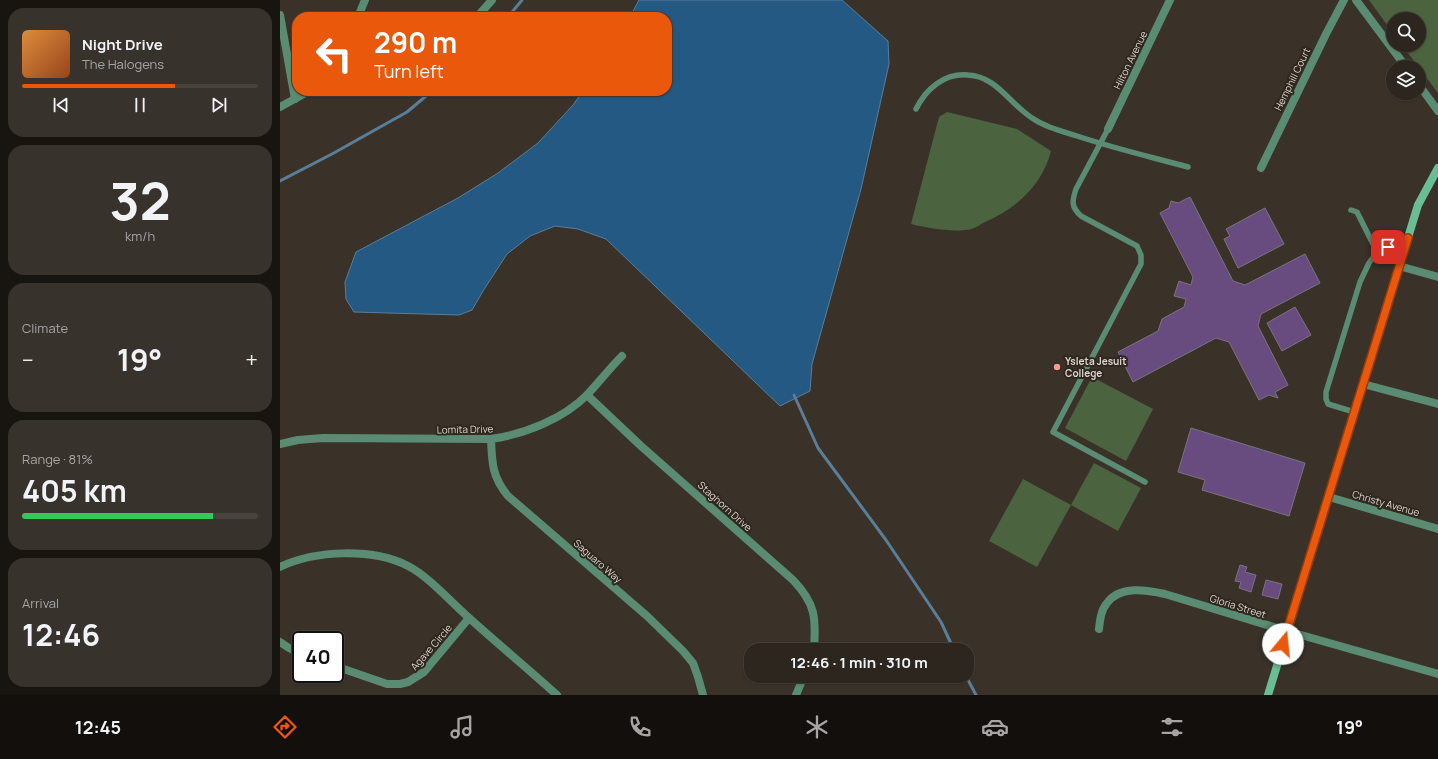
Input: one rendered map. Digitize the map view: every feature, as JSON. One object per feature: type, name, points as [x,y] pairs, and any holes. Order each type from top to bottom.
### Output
[{"type":"street","points":[[360,12],[365,0]]},
{"type":"street","points":[[481,12],[492,0]]},
{"type":"street","name":"Hilton Avenue","points":[[1108,128],[1170,0]]},
{"type":"street","name":"Hemphill Court","points":[[1261,168],[1344,0]]},
{"type":"street","points":[[1356,0],[1401,60]]},
{"type":"street","points":[[280,14],[292,82]]},
{"type":"street","points":[[1426,94],[1438,110]]},
{"type":"street","points":[[280,107],[300,96]]},
{"type":"street","points":[[1268,695],[1418,205],[1438,168]]},
{"type":"street","points":[[1399,266],[1438,277]]},
{"type":"street","name":"Lomita Drive","points":[[280,444],[298,440],[323,438],[491,439],[522,432],[542,424],[573,406],[587,395],[622,356]]},
{"type":"street","points":[[1363,384],[1438,404]]},
{"type":"street","name":"Staghorn Drive","points":[[587,395],[641,446],[793,580],[804,592],[813,612],[816,627],[815,643]]},
{"type":"street","name":"Saguaro Way","points":[[491,439],[492,467],[495,478],[501,488],[508,496],[647,616],[683,651],[693,663],[702,695]]},
{"type":"street","name":"Christy Avenue","points":[[1329,497],[1438,529]]},
{"type":"street","points":[[280,567],[297,560],[334,554],[356,554],[380,557],[395,560],[408,566],[420,573],[557,695]]},
{"type":"street","name":"Gloria Street","points":[[1099,629],[1101,615],[1107,602],[1120,593],[1138,590],[1165,594],[1287,632],[1438,674]]},
{"type":"street","name":"Agave Circle","points":[[344,669],[387,684],[400,684],[408,682],[424,672],[469,618]]},
{"type":"street","points":[[280,642],[292,650]]},
{"type":"street","points":[[796,695],[801,683]]},
{"type":"lane","points":[[916,110],[927,91],[939,82],[954,76],[972,75],[990,81],[1018,108],[1044,125],[1100,143],[1188,167]]},
{"type":"lane","points":[[1108,128],[1076,189],[1073,199],[1073,206],[1081,216],[1137,246],[1141,255],[1141,264],[1053,432],[1145,482]]},
{"type":"lane","points":[[1351,210],[1357,212],[1377,252]]},
{"type":"lane","points":[[1354,412],[1328,404],[1326,392],[1360,282],[1377,252],[1408,238]]},
{"type":"green space","points":[[1369,0],[1438,0],[1438,93],[1426,77],[1426,60],[1413,60],[1407,52],[1426,52],[1426,12],[1386,12],[1386,23]]},
{"type":"green space","points":[[947,112],[1017,129],[1051,151],[1042,174],[1027,194],[1017,203],[996,217],[971,229],[949,230],[911,224],[939,117]]},
{"type":"green space","points":[[1092,377],[1153,409],[1126,461],[1065,428]]},
{"type":"green space","points":[[1094,463],[1141,488],[1118,531],[1071,505]]},
{"type":"green space","points":[[1023,479],[1071,505],[1037,567],[989,541]]},
{"type":"water","points":[[639,0],[842,0],[888,41],[889,64],[861,189],[812,364],[810,391],[780,406],[606,239],[578,229],[555,226],[530,236],[507,254],[472,310],[459,315],[354,312],[346,299],[345,282],[356,252],[458,198],[498,173],[538,143],[579,96],[672,96],[672,12],[633,12]]},
{"type":"building","points":[[1190,197],[1233,281],[1245,285],[1305,254],[1320,283],[1261,314],[1258,326],[1288,385],[1275,392],[1278,398],[1269,395],[1259,400],[1229,342],[1216,338],[1133,382],[1118,352],[1158,331],[1162,319],[1184,307],[1186,299],[1174,296],[1179,281],[1191,285],[1193,277],[1160,213],[1169,208],[1171,201],[1178,203]]},
{"type":"building","points":[[1265,208],[1284,244],[1238,268],[1224,239],[1230,236],[1226,229]]},
{"type":"building","points":[[1295,307],[1311,335],[1282,351],[1267,323]]},
{"type":"building","points":[[1191,428],[1305,463],[1289,516],[1202,490],[1205,480],[1178,472]]},
{"type":"building","points":[[1240,565],[1247,567],[1245,572],[1256,575],[1251,592],[1239,588],[1241,582],[1235,581]]},
{"type":"building","points":[[1266,580],[1282,584],[1278,599],[1262,595]]},
{"type":"waterway","points":[[512,12],[522,0]]},
{"type":"waterway","points":[[280,181],[407,112],[426,96]]},
{"type":"waterway","points":[[794,395],[818,448],[886,540],[941,622],[951,643]]},
{"type":"waterway","points":[[970,683],[976,695]]},
{"type":"place","name":"Ysleta Jesuit College","points":[[1057,367]]},
{"type":"route","points":[[1283,644],[1408,238],[1388,247]]}]
